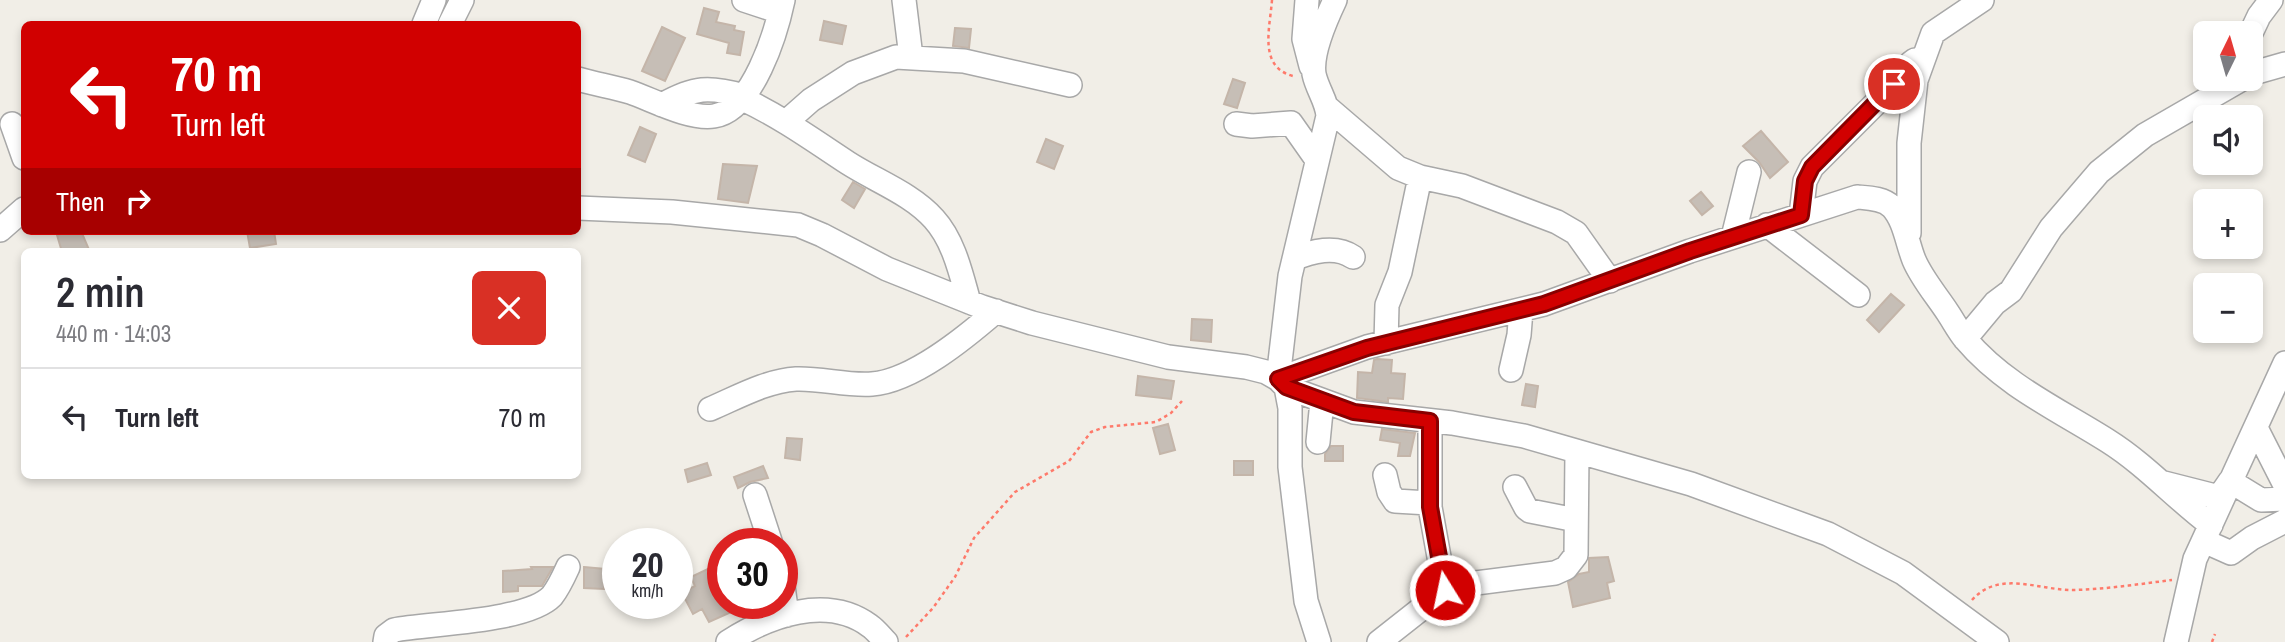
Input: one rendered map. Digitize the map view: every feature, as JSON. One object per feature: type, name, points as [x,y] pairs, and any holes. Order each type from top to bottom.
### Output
[{"type":"street","points":[[425,21],[434,0]]},
{"type":"street","points":[[452,21],[462,0]]},
{"type":"street","points":[[581,80],[631,92],[691,113],[713,116],[726,112],[743,98],[763,58],[782,6],[744,0]]},
{"type":"street","points":[[904,0],[911,57]]},
{"type":"street","points":[[1307,0],[1304,39],[1328,108],[1390,162],[1420,177],[1462,186],[1576,233],[1610,281]]},
{"type":"street","points":[[1315,77],[1318,47],[1335,0]]},
{"type":"street","points":[[1909,244],[1909,143],[1916,80],[1933,33],[1982,0]]},
{"type":"street","points":[[2257,21],[2271,0]]},
{"type":"street","points":[[786,122],[811,100],[853,73],[896,57],[964,61],[1070,85]]},
{"type":"street","points":[[1801,215],[1805,181],[1812,167],[1882,97],[1911,63],[1915,60],[1922,63]]},
{"type":"street","points":[[2263,70],[2285,64]]},
{"type":"street","points":[[1965,339],[1995,303],[2011,291],[2051,228],[2099,172],[2144,135],[2210,91]]},
{"type":"street","points":[[743,98],[917,204],[934,218],[956,258],[969,302]]},
{"type":"street","points":[[1319,642],[1306,601],[1290,467],[1290,408],[1282,383],[1294,259],[1328,108]]},
{"type":"street","points":[[12,123],[21,149]]},
{"type":"street","points":[[1236,124],[1252,126],[1291,123],[1317,160]]},
{"type":"street","points":[[1386,343],[1387,305],[1400,272],[1420,177]]},
{"type":"street","points":[[1733,237],[1746,181],[1770,224],[1858,295]]},
{"type":"street","points":[[1282,383],[1386,343],[1544,304],[1770,224],[1857,197],[1874,198],[1891,205],[1903,225],[1914,261],[1965,339],[2004,376],[2146,467],[2183,503],[2207,533],[2231,553],[2277,525],[2285,505]]},
{"type":"street","points":[[581,208],[672,212],[798,225],[887,269],[969,302],[1032,323],[1168,357],[1266,372],[1282,383],[1354,412],[1524,436],[1691,484],[1828,534],[1903,573],[1997,642]]},
{"type":"street","points":[[0,230],[21,212]]},
{"type":"street","points":[[1294,259],[1310,252],[1329,251],[1346,252],[1353,257]]},
{"type":"street","points":[[1511,370],[1519,335],[1521,310]]},
{"type":"street","points":[[710,409],[776,382],[799,379],[873,384],[900,376],[952,348],[996,311]]},
{"type":"street","points":[[2176,642],[2195,559],[2285,363]]},
{"type":"street","points":[[1318,442],[1322,401]]},
{"type":"street","points":[[1430,421],[1429,503],[1445,590]]},
{"type":"street","points":[[2256,428],[2285,485]]},
{"type":"street","points":[[1379,642],[1445,590],[1468,584],[1555,573],[1566,568],[1576,555],[1577,452]]},
{"type":"street","points":[[1385,475],[1389,492],[1395,501],[1429,503]]},
{"type":"street","points":[[2161,482],[2219,497],[2230,481]]},
{"type":"street","points":[[2230,481],[2261,500],[2285,499]]},
{"type":"street","points":[[1515,487],[1530,511],[1576,520]]},
{"type":"street","points":[[755,495],[766,528]]},
{"type":"street","points":[[385,642],[386,636],[394,630],[499,616],[531,608],[550,598],[568,567]]},
{"type":"street","points":[[798,613],[817,610],[837,612],[870,626],[886,642]]},
{"type":"street","points":[[728,642],[772,619]]},
{"type":"path","points":[[1272,0],[1268,50],[1270,59],[1281,72],[1315,77]]},
{"type":"path","points":[[900,642],[933,608],[955,577],[974,538],[1015,492],[1069,461],[1091,432],[1105,427],[1156,422],[1171,413],[1182,401]]},
{"type":"path","points":[[1959,614],[1978,594],[1995,585],[2014,582],[2074,590],[2179,579]]},
{"type":"path","points":[[2212,642],[2215,634]]},
{"type":"building","points":[[704,8],[719,12],[716,22],[735,26],[734,30],[744,32],[740,55],[727,53],[729,43],[697,34]]},
{"type":"building","points":[[824,21],[846,26],[842,44],[820,40]]},
{"type":"building","points":[[662,27],[685,38],[665,81],[642,71]]},
{"type":"building","points":[[955,28],[971,29],[969,48],[953,46]]},
{"type":"building","points":[[1233,79],[1245,83],[1237,108],[1224,104]]},
{"type":"building","points":[[640,127],[656,134],[645,162],[628,155]]},
{"type":"building","points":[[1761,131],[1788,162],[1770,178],[1743,146]]},
{"type":"building","points":[[1046,139],[1063,146],[1054,169],[1037,162]]},
{"type":"building","points":[[723,164],[757,166],[748,203],[718,199]]},
{"type":"building","points":[[853,182],[865,189],[854,208],[842,200]]},
{"type":"building","points":[[1701,192],[1713,206],[1702,215],[1690,201]]},
{"type":"building","points":[[57,235],[83,235],[88,248],[61,248]]},
{"type":"building","points":[[248,235],[275,235],[276,244],[250,248]]},
{"type":"building","points":[[1891,294],[1904,305],[1879,332],[1867,320]]},
{"type":"building","points":[[1192,319],[1212,320],[1211,342],[1191,340]]},
{"type":"building","points":[[1374,360],[1392,360],[1391,373],[1405,374],[1403,399],[1388,398],[1388,402],[1357,398],[1358,372],[1372,373]]},
{"type":"building","points":[[1138,376],[1174,381],[1171,399],[1136,395]]},
{"type":"building","points":[[1526,384],[1538,386],[1535,407],[1522,405]]},
{"type":"building","points":[[1168,424],[1175,450],[1160,454],[1153,428]]},
{"type":"building","points":[[1382,429],[1415,433],[1410,456],[1398,456],[1400,443],[1380,440]]},
{"type":"building","points":[[787,438],[802,439],[800,460],[785,458]]},
{"type":"building","points":[[1331,446],[1343,446],[1343,461],[1325,461],[1325,454]]},
{"type":"building","points":[[1234,461],[1253,461],[1253,475],[1234,475]]},
{"type":"building","points":[[707,463],[711,475],[688,482],[685,470]]},
{"type":"building","points":[[763,466],[768,478],[738,488],[734,477]]},
{"type":"building","points":[[1608,557],[1614,581],[1607,583],[1610,598],[1573,607],[1568,582],[1579,574],[1589,572],[1589,558]]},
{"type":"building","points":[[531,567],[553,567],[542,586],[518,586],[518,591],[503,592],[503,571],[532,569]]},
{"type":"building","points":[[584,567],[602,569],[602,589],[584,588]]},
{"type":"building","points":[[707,569],[707,618],[702,609],[693,614],[693,576]]},
{"type":"route","points":[[1445,590],[1430,507],[1430,421],[1354,412],[1286,387],[1278,379],[1367,348],[1544,304],[1690,251],[1801,215],[1805,181],[1812,167],[1894,84]]}]
